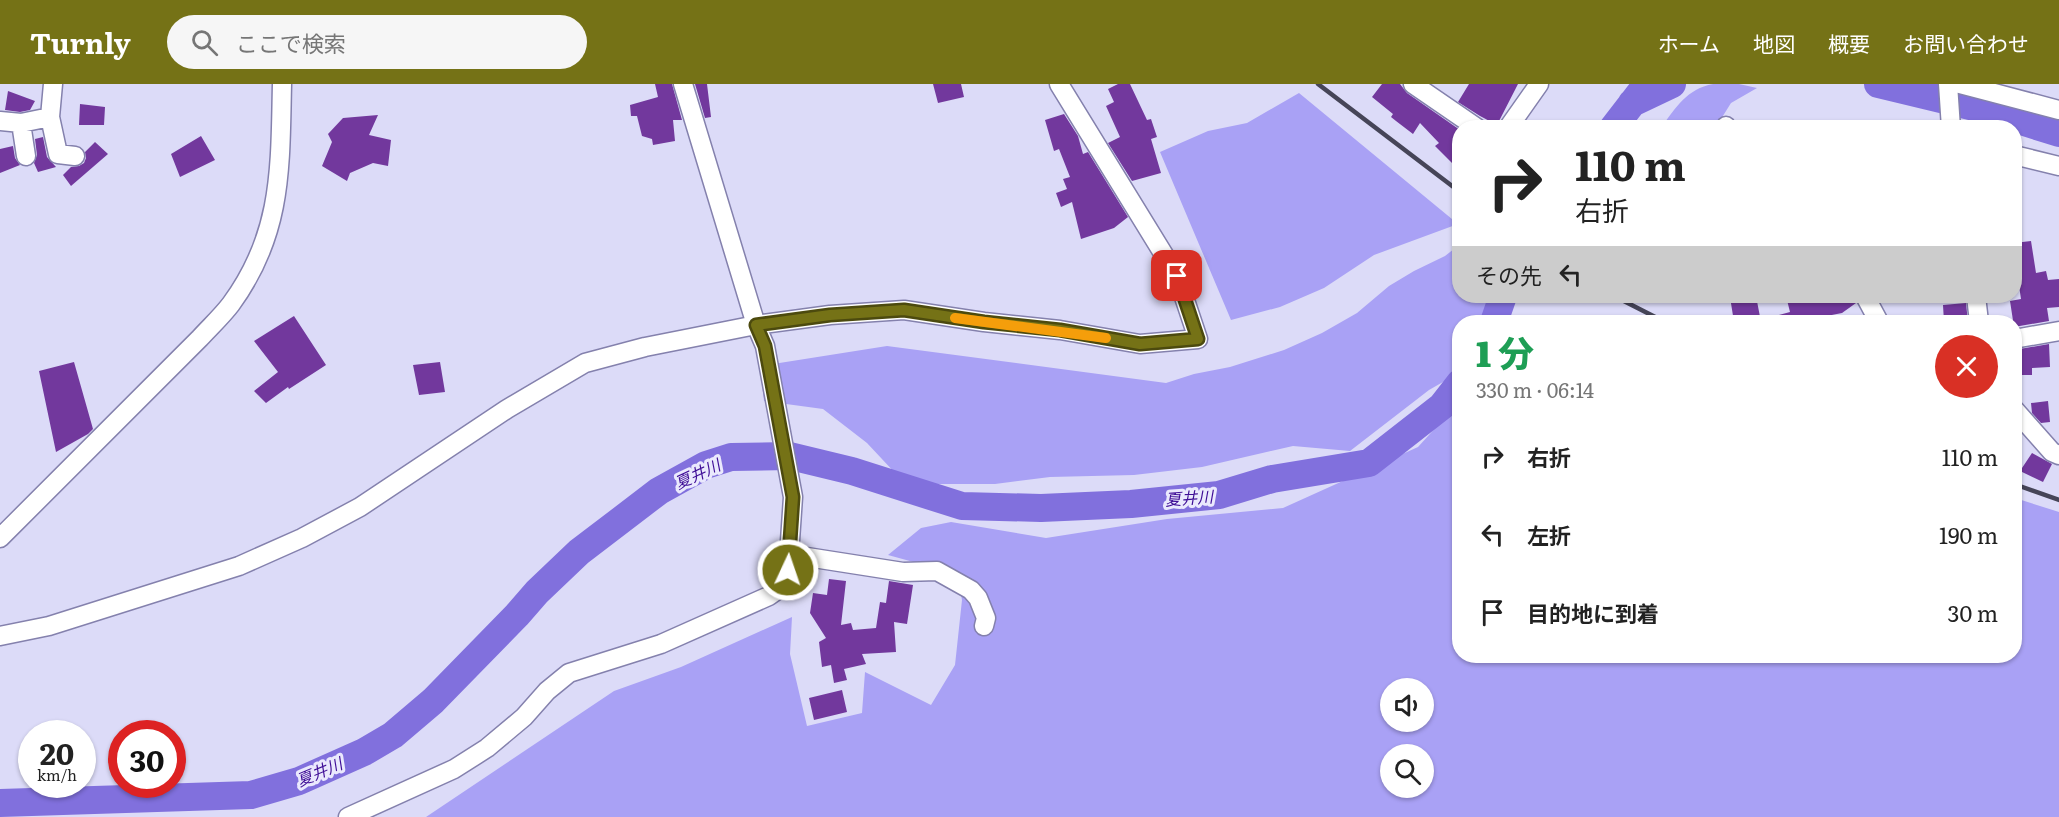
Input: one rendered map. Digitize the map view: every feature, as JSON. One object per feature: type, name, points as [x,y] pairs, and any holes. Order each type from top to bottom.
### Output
[{"type":"street","points":[[53,84],[50,117],[58,153],[75,156]]},
{"type":"street","points":[[0,538],[200,338],[231,304],[254,266],[269,231],[277,195],[282,84]]},
{"type":"street","points":[[348,817],[454,769],[487,748],[524,717],[548,691],[569,673],[661,644],[769,596],[778,589],[788,570],[793,497],[765,346],[756,325],[683,84]]},
{"type":"street","points":[[0,636],[49,626],[239,566],[302,538],[360,507],[507,409],[585,363],[645,347],[756,325],[830,315],[904,310],[1060,330],[1140,344],[1198,339],[1177,276],[1059,84]]},
{"type":"street","points":[[1413,84],[1465,120]]},
{"type":"street","points":[[1514,120],[1539,84]]},
{"type":"street","points":[[1951,120],[1952,86],[2059,110]]},
{"type":"street","points":[[0,121],[21,123],[50,117]]},
{"type":"street","points":[[21,123],[26,156]]},
{"type":"street","points":[[2022,157],[2059,166]]},
{"type":"street","points":[[2022,338],[2059,331]]},
{"type":"street","points":[[2022,418],[2052,452],[2059,455]]},
{"type":"street","points":[[789,547],[903,572],[937,571],[970,590],[978,598],[986,618],[984,626]]},
{"type":"shaded area","points":[[1739,84],[1757,88],[1731,103],[1720,120],[1667,120],[1689,95],[1704,86]]},
{"type":"shaded area","points":[[1299,93],[1452,219],[1452,226],[1374,255],[1324,288],[1280,307],[1231,320],[1160,152],[1208,131],[1247,123]]},
{"type":"shaded area","points":[[1452,250],[1452,303],[1490,303],[1488,315],[1452,315],[1452,377],[1429,390],[1350,451],[1293,446],[1202,467],[1134,475],[1050,477],[995,484],[913,484],[896,474],[867,443],[823,409],[764,401],[760,366],[887,346],[1166,383],[1194,374],[1230,367],[1284,350],[1322,333],[1357,313],[1389,286]]},
{"type":"shaded area","points":[[1452,410],[1452,663],[2022,663],[2022,500],[2059,512],[2059,817],[426,817],[614,691],[681,667],[792,617],[790,654],[807,726],[862,713],[865,672],[931,705],[955,665],[962,600],[957,574],[888,555],[921,528],[951,522],[1046,538],[1167,519],[1283,508],[1418,447]]},
{"type":"building","points":[[655,84],[672,84],[682,120],[673,120],[675,141],[653,145],[652,139],[642,136],[637,116],[631,116],[630,105],[658,97]]},
{"type":"building","points":[[695,84],[707,84],[711,117],[705,118]]},
{"type":"building","points":[[933,84],[961,84],[964,97],[938,103]]},
{"type":"building","points":[[1118,84],[1130,84],[1147,120],[1151,119],[1157,137],[1151,139],[1161,173],[1132,181],[1108,143],[1120,137],[1106,106],[1114,102],[1108,89]]},
{"type":"building","points":[[1382,84],[1400,84],[1407,93],[1452,124],[1452,163],[1435,146],[1439,143],[1420,123],[1413,134],[1391,117],[1393,114],[1372,97]]},
{"type":"building","points":[[1469,84],[1518,84],[1500,120],[1488,120],[1458,102]]},
{"type":"building","points":[[8,91],[35,101],[30,110],[20,112],[5,110]]},
{"type":"building","points":[[80,104],[105,107],[104,125],[79,125]]},
{"type":"building","points":[[1064,114],[1078,136],[1083,154],[1088,152],[1128,217],[1114,228],[1081,239],[1072,202],[1061,207],[1056,193],[1067,189],[1063,179],[1070,177],[1059,149],[1054,151],[1045,120]]},
{"type":"building","points":[[378,115],[369,135],[391,140],[388,166],[373,163],[350,173],[347,181],[322,166],[332,142],[328,134],[343,118]]},
{"type":"building","points":[[201,136],[215,160],[180,177],[171,154]]},
{"type":"building","points":[[43,137],[47,157],[56,167],[38,172],[34,163],[37,155],[35,139]]},
{"type":"building","points":[[95,142],[108,154],[71,186],[63,175],[71,167],[84,163],[85,152]]},
{"type":"building","points":[[13,146],[15,158],[20,165],[0,173],[0,149]]},
{"type":"building","points":[[2031,241],[2036,273],[2046,271],[2048,280],[2059,279],[2059,307],[2047,308],[2049,321],[2022,326],[2022,315],[2012,315],[2010,303],[2022,303],[2022,242]]},
{"type":"building","points":[[1731,303],[1757,303],[1760,315],[1733,315]]},
{"type":"building","points":[[1788,303],[1856,303],[1842,313],[1832,315],[1779,315],[1790,312]]},
{"type":"building","points":[[1966,303],[1967,315],[1944,315],[1943,305]]},
{"type":"building","points":[[294,316],[326,365],[266,403],[254,391],[278,372],[254,341]]},
{"type":"building","points":[[2049,344],[2050,367],[2032,368],[2032,375],[2022,375],[2022,349]]},
{"type":"building","points":[[74,362],[93,429],[56,452],[39,371]]},
{"type":"building","points":[[440,362],[445,392],[419,395],[413,365]]},
{"type":"building","points":[[2048,401],[2050,422],[2041,423],[2032,413],[2031,403]]},
{"type":"building","points":[[2032,453],[2052,464],[2043,482],[2022,472],[2022,468]]},
{"type":"building","points":[[829,579],[846,581],[841,625],[851,623],[853,630],[876,628],[880,602],[886,603],[889,581],[913,585],[907,624],[894,622],[896,652],[862,654],[866,664],[844,669],[847,680],[834,683],[831,665],[822,667],[819,642],[826,638],[810,613],[813,593],[827,595]]},
{"type":"building","points":[[842,690],[847,712],[814,720],[809,698]]},
{"type":"waterway","name":"夏井川","points":[[1619,120],[1647,84]]},
{"type":"waterway","points":[[1632,103],[1672,84]]},
{"type":"waterway","points":[[1878,84],[2018,120]]},
{"type":"waterway","points":[[2022,121],[2059,133]]},
{"type":"waterway","name":"夏井川","points":[[1496,315],[1501,303]]},
{"type":"waterway","name":"夏井川","points":[[0,803],[251,795],[299,781],[364,752],[393,735],[433,701],[537,592],[579,552],[659,491],[706,465],[731,457],[790,456],[852,471],[962,506],[1041,508],[1131,504],[1219,495],[1272,479],[1369,463],[1442,406],[1452,393]]},
{"type":"railway","points":[[1318,84],[1452,186]]},
{"type":"railway","points":[[1628,303],[1651,315]]},
{"type":"railway","points":[[2022,487],[2059,500]]},
{"type":"slow traffic","points":[[955,318],[1060,330],[1106,338]]},
{"type":"route","points":[[788,570],[793,497],[765,346],[756,325],[830,315],[904,310],[1060,330],[1140,344],[1198,339],[1177,276]]}]
